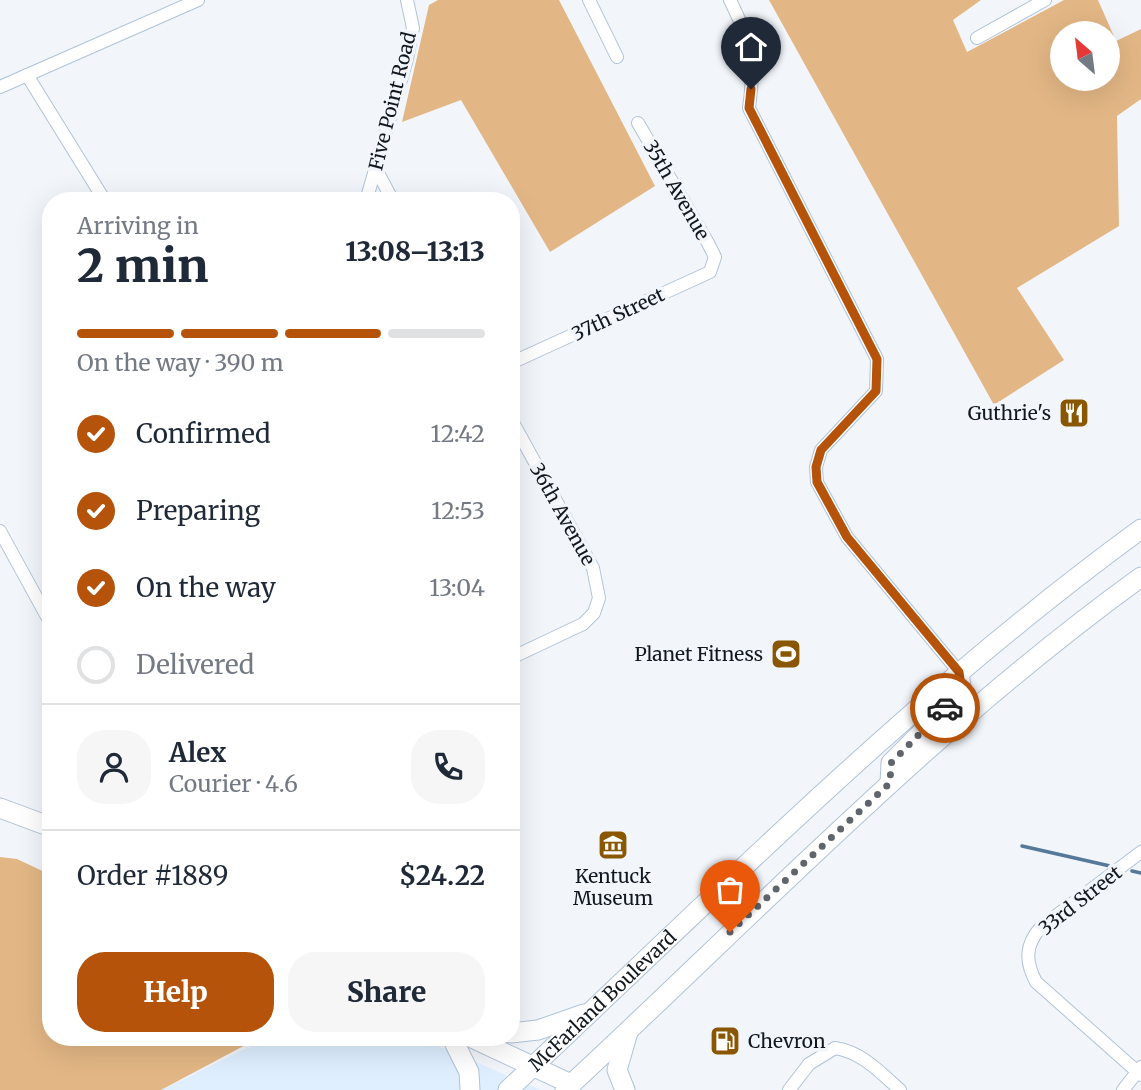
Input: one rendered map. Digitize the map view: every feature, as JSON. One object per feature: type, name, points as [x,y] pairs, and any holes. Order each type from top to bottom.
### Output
[{"type":"highway","name":"McFarland Boulevard","points":[[508,1090],[844,771],[1058,590],[1141,529]]},
{"type":"highway","name":"McFarland Boulevard","points":[[568,1087],[890,783],[1007,681],[1141,577]]},
{"type":"highway","points":[[890,783],[891,763],[950,704],[961,687],[959,672]]},
{"type":"highway","points":[[0,808],[42,824]]},
{"type":"highway","points":[[520,1032],[538,1030],[591,1012]]},
{"type":"highway","points":[[625,1090],[617,1070],[629,1028]]},
{"type":"highway","points":[[456,1046],[469,1072],[470,1090]]},
{"type":"highway","points":[[490,1046],[534,1066],[568,1087]]},
{"type":"street","points":[[0,87],[198,0]]},
{"type":"street","name":"Five Point Road","points":[[369,192],[413,29],[407,0]]},
{"type":"street","points":[[589,0],[617,57]]},
{"type":"street","points":[[730,0],[751,44],[754,71],[749,108],[877,359],[876,391],[821,450],[816,467],[817,482],[847,537],[959,672]]},
{"type":"street","points":[[977,38],[1045,0]]},
{"type":"street","points":[[27,75],[99,192]]},
{"type":"street","name":"35th Avenue","points":[[638,123],[715,257]]},
{"type":"street","points":[[376,169],[388,192]]},
{"type":"street","name":"37th Street","points":[[520,359],[696,280],[710,272],[715,257]]},
{"type":"street","name":"36th Avenue","points":[[520,435],[593,568],[599,598],[594,613],[577,628],[520,653]]},
{"type":"street","points":[[0,531],[42,608]]},
{"type":"street","name":"33rd Street","points":[[1140,1071],[1036,982],[1029,968],[1027,953],[1031,939],[1041,927],[1141,852]]},
{"type":"street","points":[[789,1090],[809,1064],[835,1048],[850,1050],[863,1058],[900,1090]]},
{"type":"street","points":[[1123,1090],[1140,1071]]},
{"type":"shaded area","points":[[438,0],[559,0],[655,186],[550,252],[520,201],[520,192],[515,192],[461,100],[402,122],[429,5]]},
{"type":"shaded area","points":[[769,0],[981,0],[953,20],[967,52],[1064,0],[1098,0],[1107,21],[1050,21],[1050,91],[1120,91],[1120,39],[1141,29],[1141,99],[1117,116],[1119,226],[1017,288],[1064,360],[994,405]]},
{"type":"shaded area","points":[[0,857],[17,859],[42,871],[42,1046],[244,1046],[161,1090],[0,1090]]},
{"type":"shaded area","points":[[252,1046],[439,1046],[541,1090],[161,1090]]},
{"type":"waterway","points":[[1022,846],[1110,866]]},
{"type":"waterway","points":[[1132,871],[1141,873]]},
{"type":"way so far","points":[[730,932],[890,783],[891,763],[945,708]]},
{"type":"place","name":"Guthrie's","points":[[1074,413]]},
{"type":"place","name":"Planet Fitness","points":[[786,654]]},
{"type":"place","name":"Kentuck Museum","points":[[613,845]]},
{"type":"place","name":"Chevron","points":[[725,1041]]},
{"type":"route","points":[[751,89],[749,108],[877,359],[876,391],[831,436],[821,450],[816,467],[817,482],[847,537],[959,672],[961,687],[945,708]]}]
